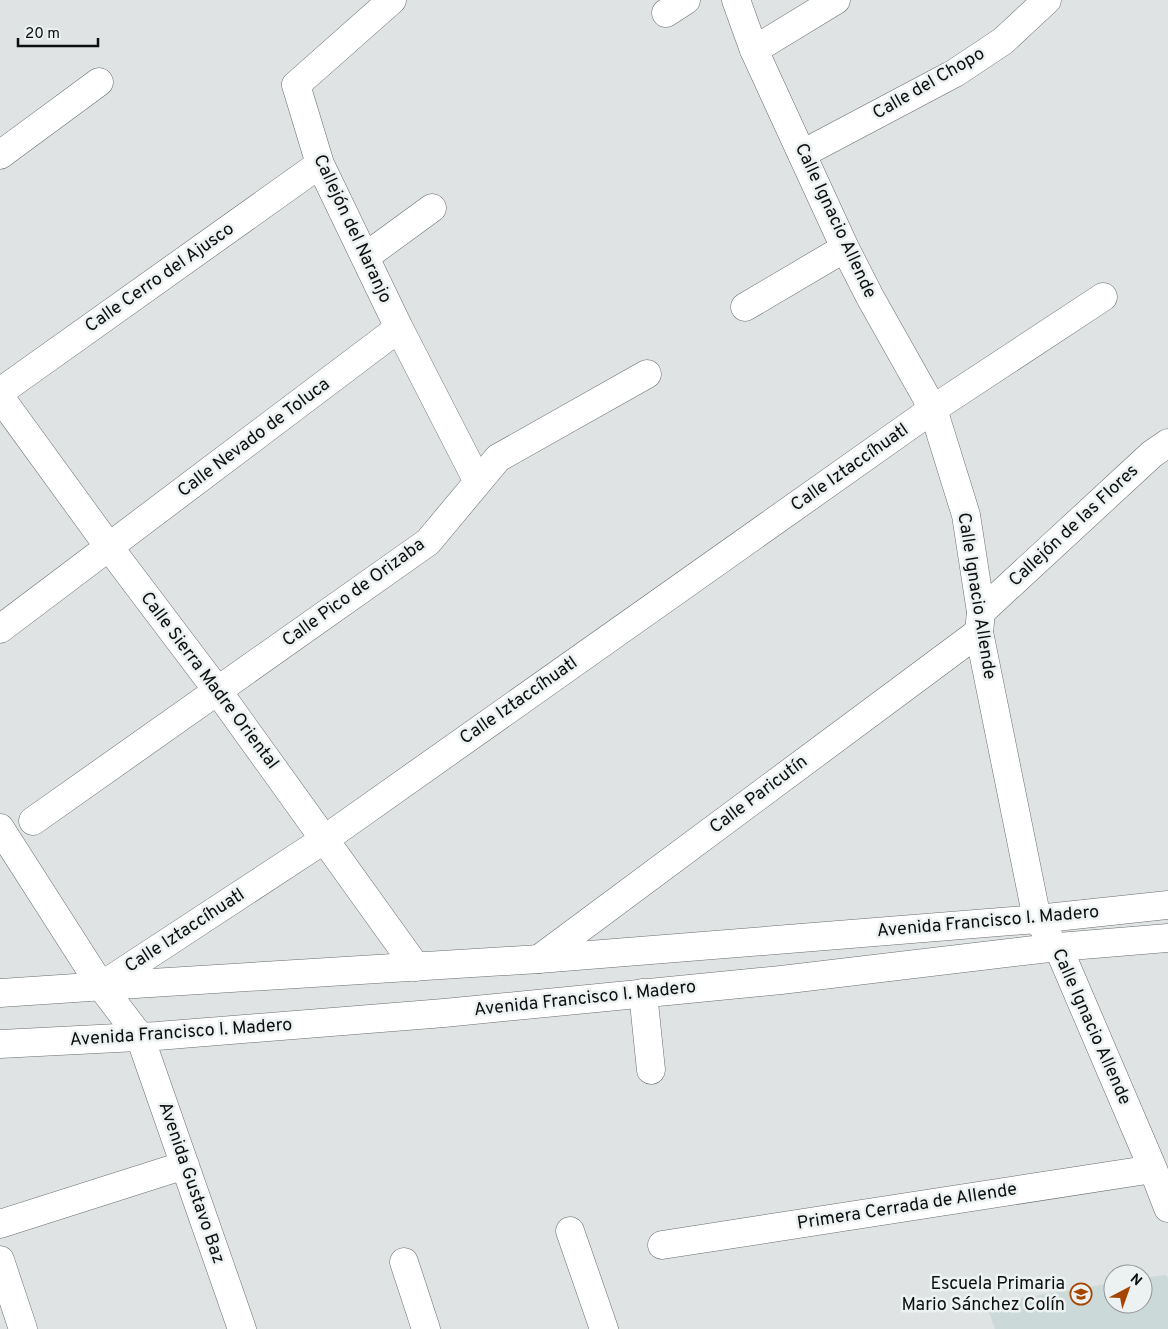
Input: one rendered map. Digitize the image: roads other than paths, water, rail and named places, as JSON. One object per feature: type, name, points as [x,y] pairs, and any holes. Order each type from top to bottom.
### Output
[{"type":"street","name":"Callejón del Naranjo","points":[[392,0],[296,85],[320,164],[399,328],[478,482]]},
{"type":"street","name":"Calle Ignacio Allende","points":[[736,0],[754,50],[845,248],[870,297],[933,409],[966,515],[980,622],[1037,920],[1058,947],[1168,1208]]},
{"type":"street","points":[[754,50],[836,0]]},
{"type":"street","name":"Calle del Chopo","points":[[802,154],[955,73],[1003,41],[1047,0]]},
{"type":"street","points":[[0,155],[99,82]]},
{"type":"street","name":"Calle Cerro del Ajusco","points":[[0,392],[320,164]]},
{"type":"street","points":[[365,257],[432,208]]},
{"type":"street","points":[[745,307],[845,248]]},
{"type":"street","name":"Calle Iztaccíhuatl","points":[[101,986],[325,839],[933,409],[1103,297]]},
{"type":"street","name":"Calle Nevado de Toluca","points":[[0,628],[399,328]]},
{"type":"street","name":"Calle Pico de Orizaba","points":[[33,821],[428,542],[498,458],[647,374]]},
{"type":"street","name":"Calle Sierra Madre Oriental","points":[[0,397],[109,547],[217,690],[416,967]]},
{"type":"street","name":"Callejón de las Flores","points":[[980,622],[1152,454],[1168,443]]},
{"type":"street","name":"Calle Paricutín","points":[[539,959],[980,622]]},
{"type":"street","name":"Avenida Gustavo Baz","points":[[0,828],[101,986],[140,1037],[242,1329]]},
{"type":"street","name":"Avenida Francisco I. Madero","points":[[0,993],[539,959],[1037,920],[1168,905]]},
{"type":"street","name":"Avenida Francisco I. Madero","points":[[0,1044],[157,1036],[444,1013],[781,980],[1058,947],[1168,938]]},
{"type":"street","points":[[643,993],[652,1070]]},
{"type":"street","points":[[0,1224],[185,1165]]},
{"type":"street","name":"Primera Cerrada de Allende","points":[[662,1245],[1153,1170]]},
{"type":"street","points":[[570,1232],[604,1329]]},
{"type":"street","points":[[0,1260],[23,1329]]},
{"type":"street","points":[[404,1262],[426,1329]]},
{"type":"place","name":"Escuela Primaria Mario Sánchez Colín","points":[[1081,1294]]}]
